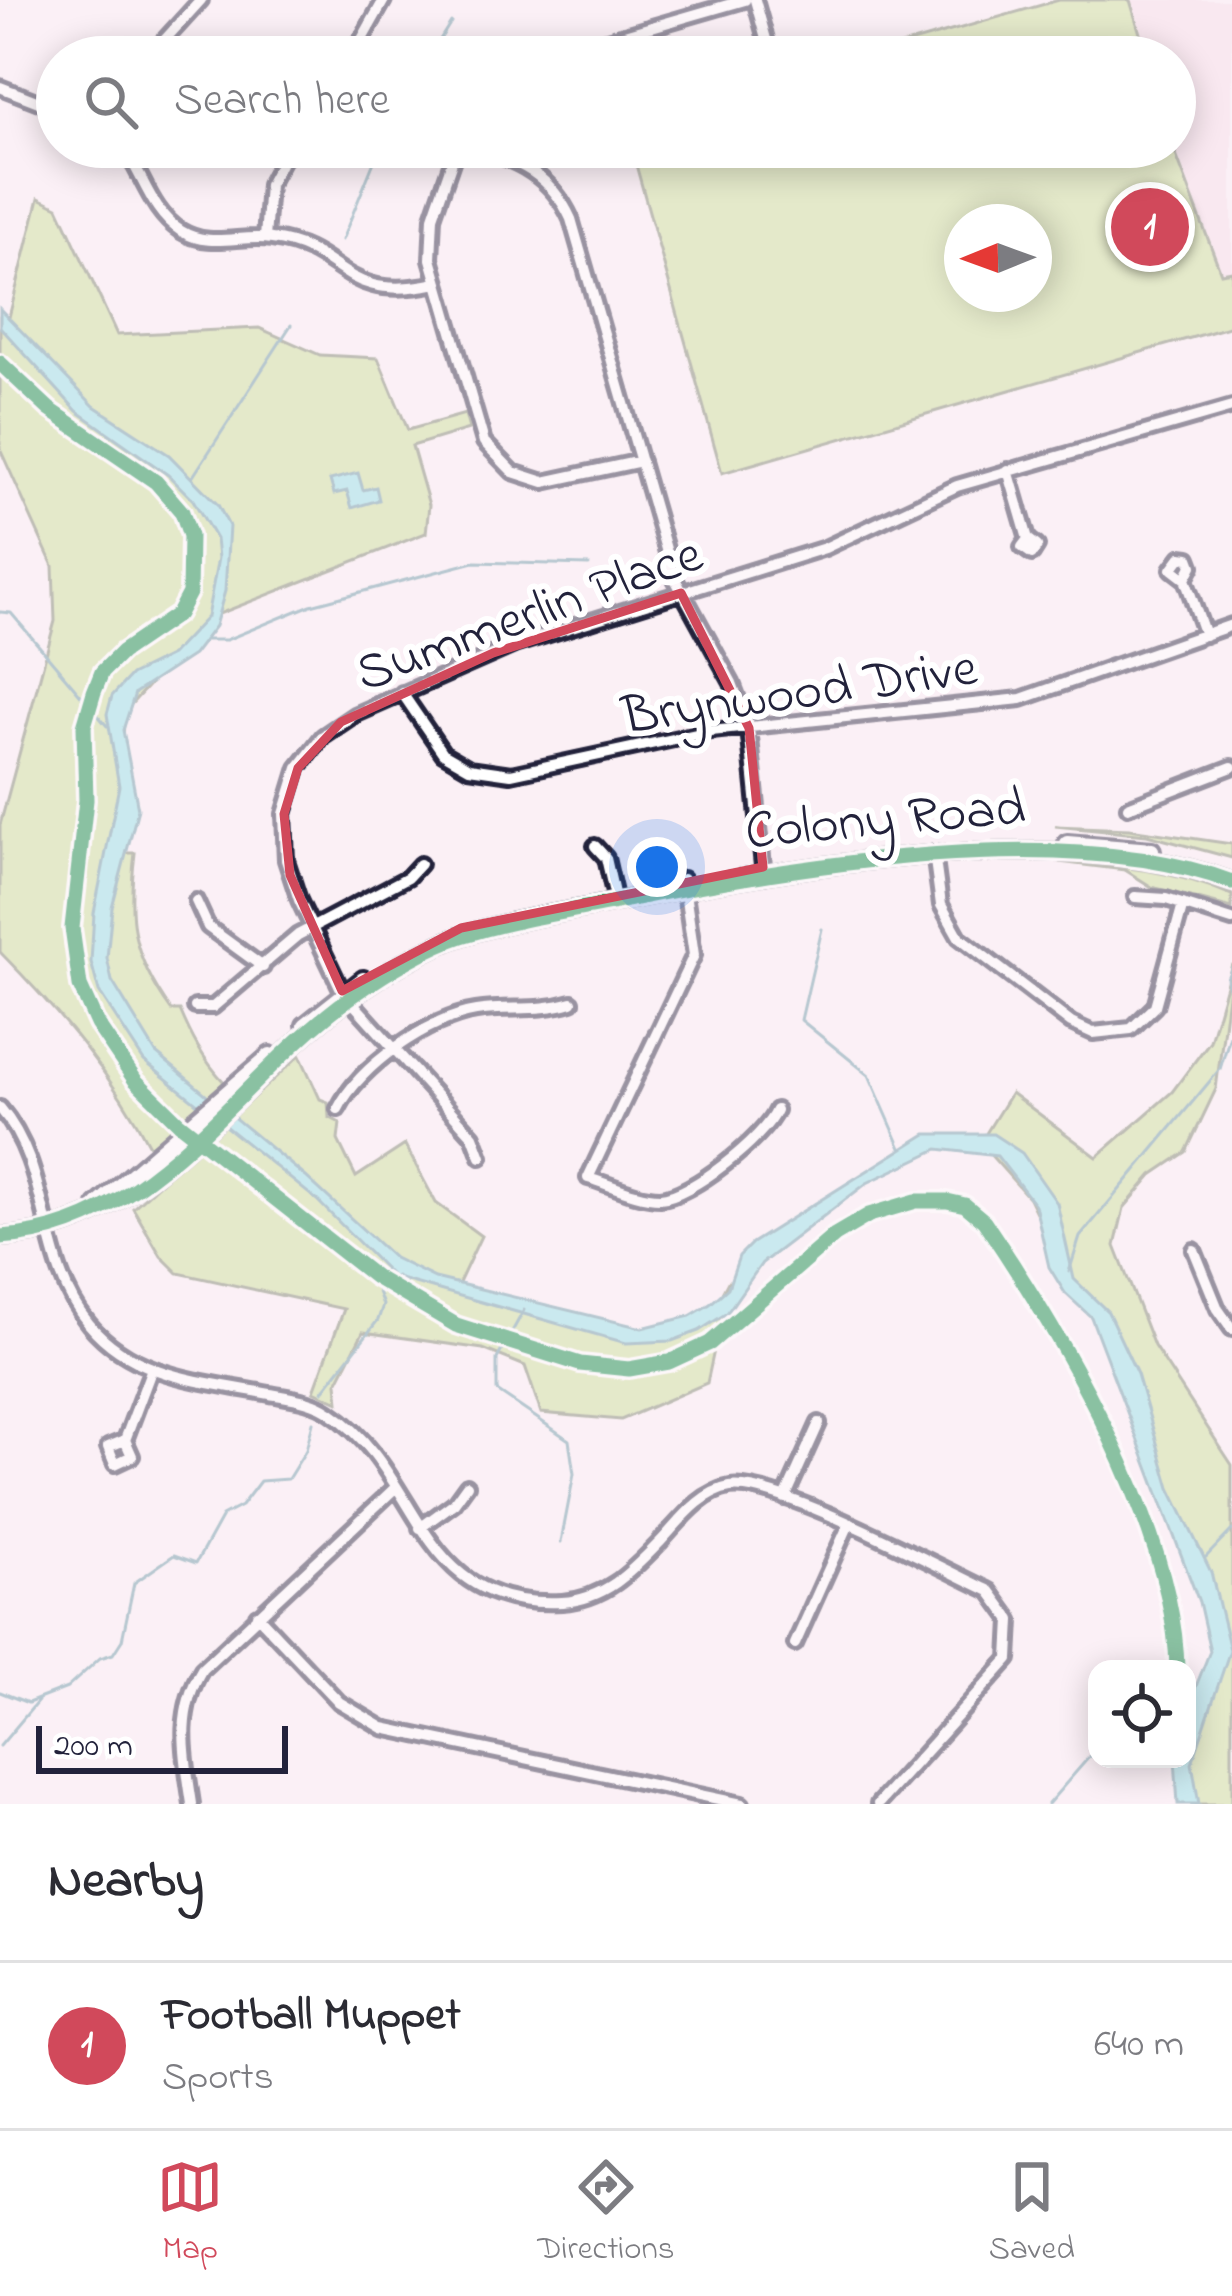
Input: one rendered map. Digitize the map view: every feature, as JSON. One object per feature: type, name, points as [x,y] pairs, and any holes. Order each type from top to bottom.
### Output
[{"type":"main road","name":"Colony Road","points":[[1100,850],[1232,882]]},
{"type":"main road","name":"Colony Road","points":[[0,1233],[50,1227],[106,1205],[345,995],[461,928],[684,883],[934,854],[1162,852],[1232,873]]},
{"type":"street","points":[[169,36],[202,0]]},
{"type":"street","points":[[364,36],[384,0]]},
{"type":"street","points":[[621,36],[745,0]]},
{"type":"street","points":[[755,0],[765,36]]},
{"type":"street","points":[[0,86],[36,101]]},
{"type":"street","points":[[135,168],[163,215],[182,232],[205,240],[265,238],[308,250],[366,286],[404,289],[436,283]]},
{"type":"street","points":[[265,238],[269,185],[278,168]]},
{"type":"street","points":[[451,168],[430,235],[436,283],[481,435],[501,464],[530,479],[551,483],[640,461]]},
{"type":"street","points":[[527,168],[564,205],[681,593],[732,683],[749,728],[764,871]]},
{"type":"street","name":"Summerlin Place","points":[[481,1157],[473,1136],[345,995],[313,928],[286,860],[284,814],[291,782],[311,747],[332,728],[514,645],[825,548],[940,494],[1008,470],[1232,407]]},
{"type":"street","points":[[1008,470],[1028,539]]},
{"type":"street","points":[[1185,579],[1205,635]]},
{"type":"street","name":"Brynwood Drive","points":[[402,694],[443,753],[469,768],[497,774],[749,728],[1021,699],[1232,625]]},
{"type":"street","points":[[1128,807],[1232,767]]},
{"type":"street","points":[[595,846],[606,858],[615,898]]},
{"type":"street","points":[[934,854],[940,905],[959,937],[1071,1023],[1106,1036],[1140,1024],[1155,1006],[1183,904]]},
{"type":"street","points":[[195,1007],[213,1007],[313,928],[408,877],[420,864]]},
{"type":"street","points":[[684,883],[694,955],[589,1171],[593,1180],[647,1197],[678,1195],[766,1127],[776,1110]]},
{"type":"street","points":[[1135,897],[1183,904],[1232,920]]},
{"type":"street","points":[[196,902],[208,927],[263,967]]},
{"type":"street","points":[[338,1109],[346,1093],[396,1049],[475,1011],[515,1012],[572,1002]]},
{"type":"street","points":[[0,1108],[27,1150],[78,1309],[114,1348],[152,1371],[325,1408],[353,1432],[446,1564],[470,1583],[557,1602],[586,1598],[621,1581],[697,1504],[718,1490],[755,1487],[990,1592],[1013,1628],[1006,1665],[878,1804]]},
{"type":"street","points":[[1195,1250],[1218,1310],[1232,1329]]},
{"type":"street","points":[[124,1440],[152,1371]]},
{"type":"street","points":[[785,1498],[819,1423]]},
{"type":"street","points":[[420,1528],[454,1503],[467,1485]]},
{"type":"street","points":[[192,1804],[183,1740],[189,1695],[212,1656],[394,1489]]},
{"type":"street","points":[[795,1644],[848,1526]]},
{"type":"street","points":[[257,1615],[339,1702],[382,1728],[742,1804]]},
{"type":"highlighted area","points":[[681,593],[749,728],[763,867],[461,928],[342,991],[290,875],[284,814],[298,768],[341,722],[493,653]]},
{"type":"shaded area","points":[[1130,0],[1232,0],[1232,271],[1221,274],[1181,168],[1196,168],[1196,36],[1139,36]]},
{"type":"green space","points":[[1059,0],[1130,0],[1141,36],[933,36]]},
{"type":"green space","points":[[637,168],[1181,168],[1221,273],[1232,271],[1232,326],[722,473]]},
{"type":"green space","points":[[39,198],[58,207],[117,335],[259,328],[320,355],[378,358],[408,430],[465,414],[469,429],[412,446],[429,505],[426,533],[211,617],[125,711],[114,853],[135,853],[135,935],[158,990],[171,1010],[180,1010],[198,1047],[224,1082],[152,1151],[84,1046],[0,952],[0,825],[55,621],[53,566],[0,449],[0,317],[8,321]]},
{"type":"green space","points":[[1055,826],[1129,829],[1232,844],[1232,858],[1147,835]]},
{"type":"green space","points":[[1059,862],[1126,868],[1189,880],[1232,895],[1232,908],[1152,887],[1125,870]]},
{"type":"green space","points":[[1232,964],[1216,1089],[1186,1152],[1152,1175],[1124,1208],[1115,1246],[1154,1346],[1232,1465],[1232,1804],[1196,1804],[1189,1768],[1196,1768],[1196,1730],[1224,1639],[1106,1333],[1063,1268],[1029,1198],[980,1143],[1011,1093],[1097,1157],[1172,1092],[1210,1041]]},
{"type":"green space","points":[[300,1055],[320,1099],[328,1102],[329,1117],[340,1123],[338,1140],[356,1177],[405,1145],[436,1203],[481,1236],[457,1287],[645,1340],[711,1314],[729,1280],[707,1383],[621,1420],[541,1413],[525,1366],[483,1349],[363,1332],[337,1383],[339,1402],[314,1391],[344,1309],[178,1273],[161,1256],[133,1208]]},
{"type":"water","points":[[0,309],[94,406],[169,455],[218,505],[229,526],[225,591],[215,626],[193,655],[135,693],[123,730],[138,809],[112,907],[107,958],[112,981],[156,1053],[306,1177],[394,1258],[435,1278],[642,1328],[690,1316],[710,1304],[728,1288],[739,1256],[752,1243],[926,1134],[993,1134],[1022,1153],[1057,1203],[1074,1279],[1108,1312],[1137,1374],[1170,1488],[1211,1572],[1230,1650],[1196,1751],[1196,1686],[1210,1651],[1199,1602],[1091,1317],[1065,1293],[1049,1267],[1035,1205],[997,1156],[938,1149],[867,1183],[762,1263],[727,1313],[672,1341],[626,1343],[393,1277],[317,1200],[144,1061],[99,992],[91,962],[94,913],[119,786],[107,714],[112,696],[131,675],[171,655],[207,617],[218,558],[216,539],[193,500],[168,475],[77,411],[0,327]]},
{"type":"water","points":[[358,473],[363,490],[376,487],[379,500],[352,508],[347,491],[334,494],[330,480]]},
{"type":"water","points":[[1176,1768],[1193,1768],[1199,1804],[1178,1804]]},
{"type":"waterway","points":[[442,36],[451,22]]},
{"type":"waterway","points":[[342,240],[371,168]]},
{"type":"waterway","points":[[192,478],[291,325]]},
{"type":"waterway","points":[[204,640],[226,640],[311,605],[474,562],[589,565]]},
{"type":"waterway","points":[[0,612],[11,613],[107,726]]},
{"type":"waterway","points":[[822,929],[801,1020],[869,1075],[901,1148]]},
{"type":"waterway","points":[[1232,967],[1227,978],[1232,1014]]},
{"type":"waterway","points":[[1069,1272],[1080,1237],[1220,1069],[1232,1029]]},
{"type":"waterway","points":[[323,1391],[378,1320],[383,1305],[377,1289],[397,1276]]},
{"type":"waterway","points":[[524,1310],[497,1359],[497,1391],[569,1440],[574,1474],[561,1542]]},
{"type":"waterway","points":[[0,1692],[28,1703],[67,1688],[100,1658],[113,1654],[122,1640],[134,1583],[174,1555],[196,1563],[222,1516],[241,1506],[260,1481],[288,1479],[306,1450],[313,1422]]},
{"type":"waterway","points":[[1206,1557],[1232,1530]]},
{"type":"waterway","points":[[0,1746],[38,1701]]},
{"type":"waterway","points":[[1048,1804],[1088,1758]]},
{"type":"cycle path","points":[[0,363],[49,409],[156,482],[182,512],[190,536],[189,593],[178,614],[122,652],[102,672],[84,726],[86,800],[72,928],[80,986],[97,1024],[135,1080],[179,1123],[375,1277],[456,1325],[580,1364],[629,1369],[669,1362],[710,1343],[835,1235],[869,1215],[916,1201],[965,1205],[984,1221],[1015,1267],[1109,1435],[1157,1556],[1176,1660]]},
{"type":"cycle path","points":[[0,1237],[54,1228],[103,1208],[148,1180],[351,997],[419,955],[482,930],[765,875],[929,855],[1092,854],[1166,864],[1232,882]]},
{"type":"place","name":"Football Muppet","points":[[1150,227]]}]
